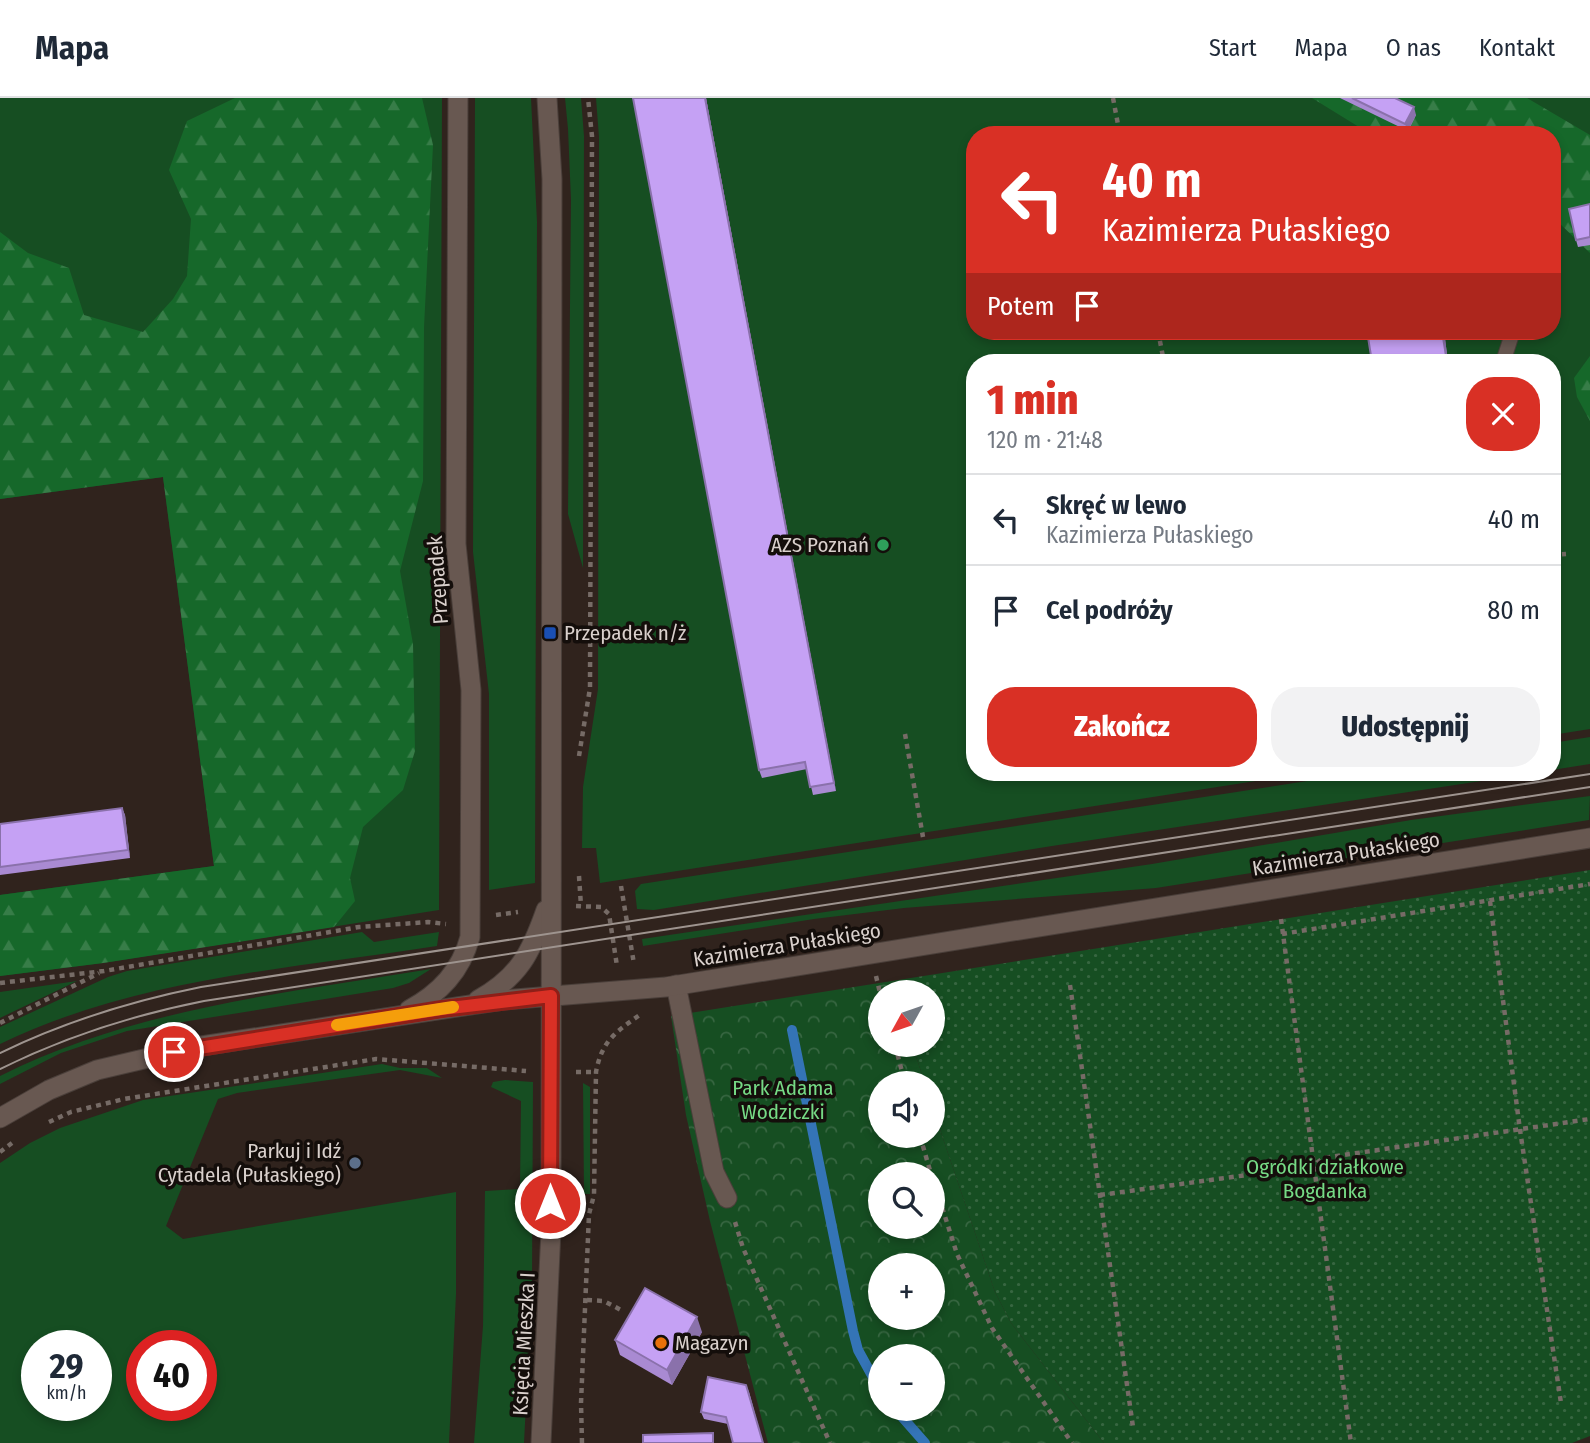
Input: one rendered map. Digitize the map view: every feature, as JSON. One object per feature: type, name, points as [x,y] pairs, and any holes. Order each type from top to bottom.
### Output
[{"type":"street","name":"Przepadek","points":[[388,1017],[409,1010],[427,999],[455,973],[465,955],[470,937],[470,677],[456,544],[458,98]]},
{"type":"street","points":[[547,98],[552,179],[549,904],[551,996]]},
{"type":"street","name":"Kazimierza Pułaskiego","points":[[0,1118],[49,1090],[112,1065],[195,1047],[469,1005],[676,985],[1590,838]]},
{"type":"street","points":[[469,1005],[506,981],[525,960],[549,904]]},
{"type":"street","points":[[676,985],[714,1172],[727,1198]]},
{"type":"street","name":"Księcia Mieszka I","points":[[541,1443],[550,1286],[551,996]]},
{"type":"path","points":[[578,766],[590,688],[592,136],[588,98]]},
{"type":"path","points":[[1113,98],[1118,126]]},
{"type":"path","points":[[1561,554],[1566,554]]},
{"type":"path","points":[[905,734],[923,837]]},
{"type":"path","points":[[579,867],[582,906]]},
{"type":"path","points":[[1282,934],[1590,884]]},
{"type":"path","points":[[621,886],[629,990],[624,1017],[629,1017]]},
{"type":"path","points":[[1490,901],[1520,1130],[1561,1403]]},
{"type":"path","points":[[0,983],[104,971],[359,927],[428,922],[439,925],[549,904],[601,907],[609,914],[629,990],[641,1015],[609,1039],[599,1055],[596,1072],[594,1195],[589,1214],[581,1403],[582,1443]]},
{"type":"path","points":[[1281,919],[1351,1443]]},
{"type":"path","points":[[0,1023],[104,971]]},
{"type":"path","points":[[876,976],[877,980]]},
{"type":"path","points":[[1070,985],[1133,1427]]},
{"type":"path","points":[[43,1126],[71,1112],[124,1099],[376,1059],[521,1071],[596,1072]]},
{"type":"path","points":[[1100,1195],[1312,1166],[1323,1158],[1590,1119]]},
{"type":"path","points":[[0,1152],[23,1136]]},
{"type":"path","points":[[727,1198],[743,1248],[830,1443]]},
{"type":"path","points":[[945,1217],[957,1254],[992,1328],[1072,1443]]},
{"type":"path","points":[[587,1300],[604,1301],[621,1310]]},
{"type":"green space","points":[[0,98],[442,98],[439,910],[103,963],[0,976],[0,895],[214,866],[163,477],[0,499]]},
{"type":"green space","points":[[235,98],[422,98],[433,145],[424,327],[423,481],[400,571],[413,644],[415,751],[403,790],[363,827],[350,878],[355,901],[334,927],[0,976],[0,895],[214,866],[163,477],[0,499],[0,232],[28,253],[69,268],[84,315],[143,332],[173,299],[187,276],[191,219],[169,170],[187,121]]},
{"type":"green space","points":[[475,98],[531,98],[537,222],[535,883],[489,890],[489,694],[473,552]]},
{"type":"green space","points":[[565,98],[581,98],[584,136],[583,568],[568,514],[571,200]]},
{"type":"green space","name":"AZS Poznań","points":[[596,98],[634,98],[831,764],[706,98],[1590,98],[1590,729],[1561,734],[1561,354],[966,354],[966,781],[1256,781],[600,883],[596,848],[582,848],[583,787],[598,689],[599,137]]},
{"type":"green space","points":[[1312,98],[1527,98],[1590,135],[1590,253],[1561,225],[1561,126],[1357,126]]},
{"type":"green space","points":[[1590,356],[1590,421],[1577,397],[1574,378]]},
{"type":"green space","points":[[1590,737],[1590,764],[1561,769],[1561,742]]},
{"type":"green space","points":[[1308,781],[1482,781],[654,910],[637,909],[635,891],[641,884]]},
{"type":"green space","points":[[1590,796],[1589,820],[1156,888],[904,908],[643,946],[642,939],[1152,864],[1411,820]]},
{"type":"green space","name":"Ogródki działkowe Bogdanka","points":[[1590,870],[1590,1436],[1572,1443],[1104,1443],[1011,1323],[995,1292],[945,1144],[945,1071],[921,1071],[916,1057],[945,1057],[945,980],[898,980]]},
{"type":"green space","points":[[362,932],[374,942],[439,932],[437,946],[270,970],[159,990],[52,1022],[0,1044],[0,1027],[108,977],[127,971]]},
{"type":"green space","points":[[431,969],[409,983],[393,988],[127,1031],[61,1053],[0,1084],[0,1076],[51,1053],[156,1019],[266,996]]},
{"type":"green space","points":[[77,981],[0,1018],[0,992]]},
{"type":"green space","name":"Park Adama Wodziczki","points":[[868,985],[868,1057],[916,1057],[921,1071],[868,1071],[868,1148],[945,1148],[945,1144],[995,1292],[1011,1323],[1104,1443],[768,1443],[710,1221],[686,1115],[671,1016]]},
{"type":"green space","points":[[382,1064],[400,1068],[427,1068],[442,1078],[400,1070],[237,1093],[218,1099],[166,1226],[183,1239],[456,1192],[456,1294],[449,1443],[0,1443],[0,1163],[30,1143],[60,1128],[143,1100]]},
{"type":"green space","points":[[493,1082],[533,1082],[532,1286],[524,1443],[474,1443],[483,1326],[485,1191],[520,1189],[521,1101],[491,1087]]},
{"type":"green space","points":[[583,1083],[590,1087],[590,1194],[584,1194]]},
{"type":"building","points":[[633,98],[705,98],[834,783],[810,787],[805,762],[759,770]]},
{"type":"building","points":[[1352,98],[1395,98],[1414,107],[1405,124]]},
{"type":"building","points":[[1590,204],[1590,237],[1576,240],[1569,209]]},
{"type":"building","points":[[1368,340],[1443,340],[1446,354],[1371,354]]},
{"type":"building","points":[[122,808],[128,850],[0,867],[0,824]]},
{"type":"building","name":"Magazyn","points":[[645,1288],[697,1317],[667,1370],[615,1340]]},
{"type":"building","points":[[708,1377],[746,1385],[763,1443],[733,1443],[726,1417],[701,1412]]},
{"type":"building","points":[[713,1433],[713,1443],[643,1443],[643,1435]]},
{"type":"waterway","points":[[792,1030],[853,1331],[858,1350],[868,1368]]},
{"type":"waterway","points":[[906,1421],[925,1443]]},
{"type":"tram line","points":[[1561,778],[1590,774]]},
{"type":"tram line","points":[[0,1053],[98,1014],[201,987],[1544,781]]},
{"type":"tram line","points":[[0,1069],[100,1028],[204,1001],[1590,787]]},
{"type":"slow traffic","points":[[337,1025],[453,1007]]},
{"type":"place","name":"AZS Poznań","points":[[883,545]]},
{"type":"place","name":"Przepadek n/ż","points":[[550,633]]},
{"type":"place","name":"Parkuj i Idź Cytadela (Pułaskiego)","points":[[355,1163]]},
{"type":"place","name":"Magazyn","points":[[661,1343]]},
{"type":"route","points":[[174,1052],[442,1009],[551,996],[550,1203]]}]
